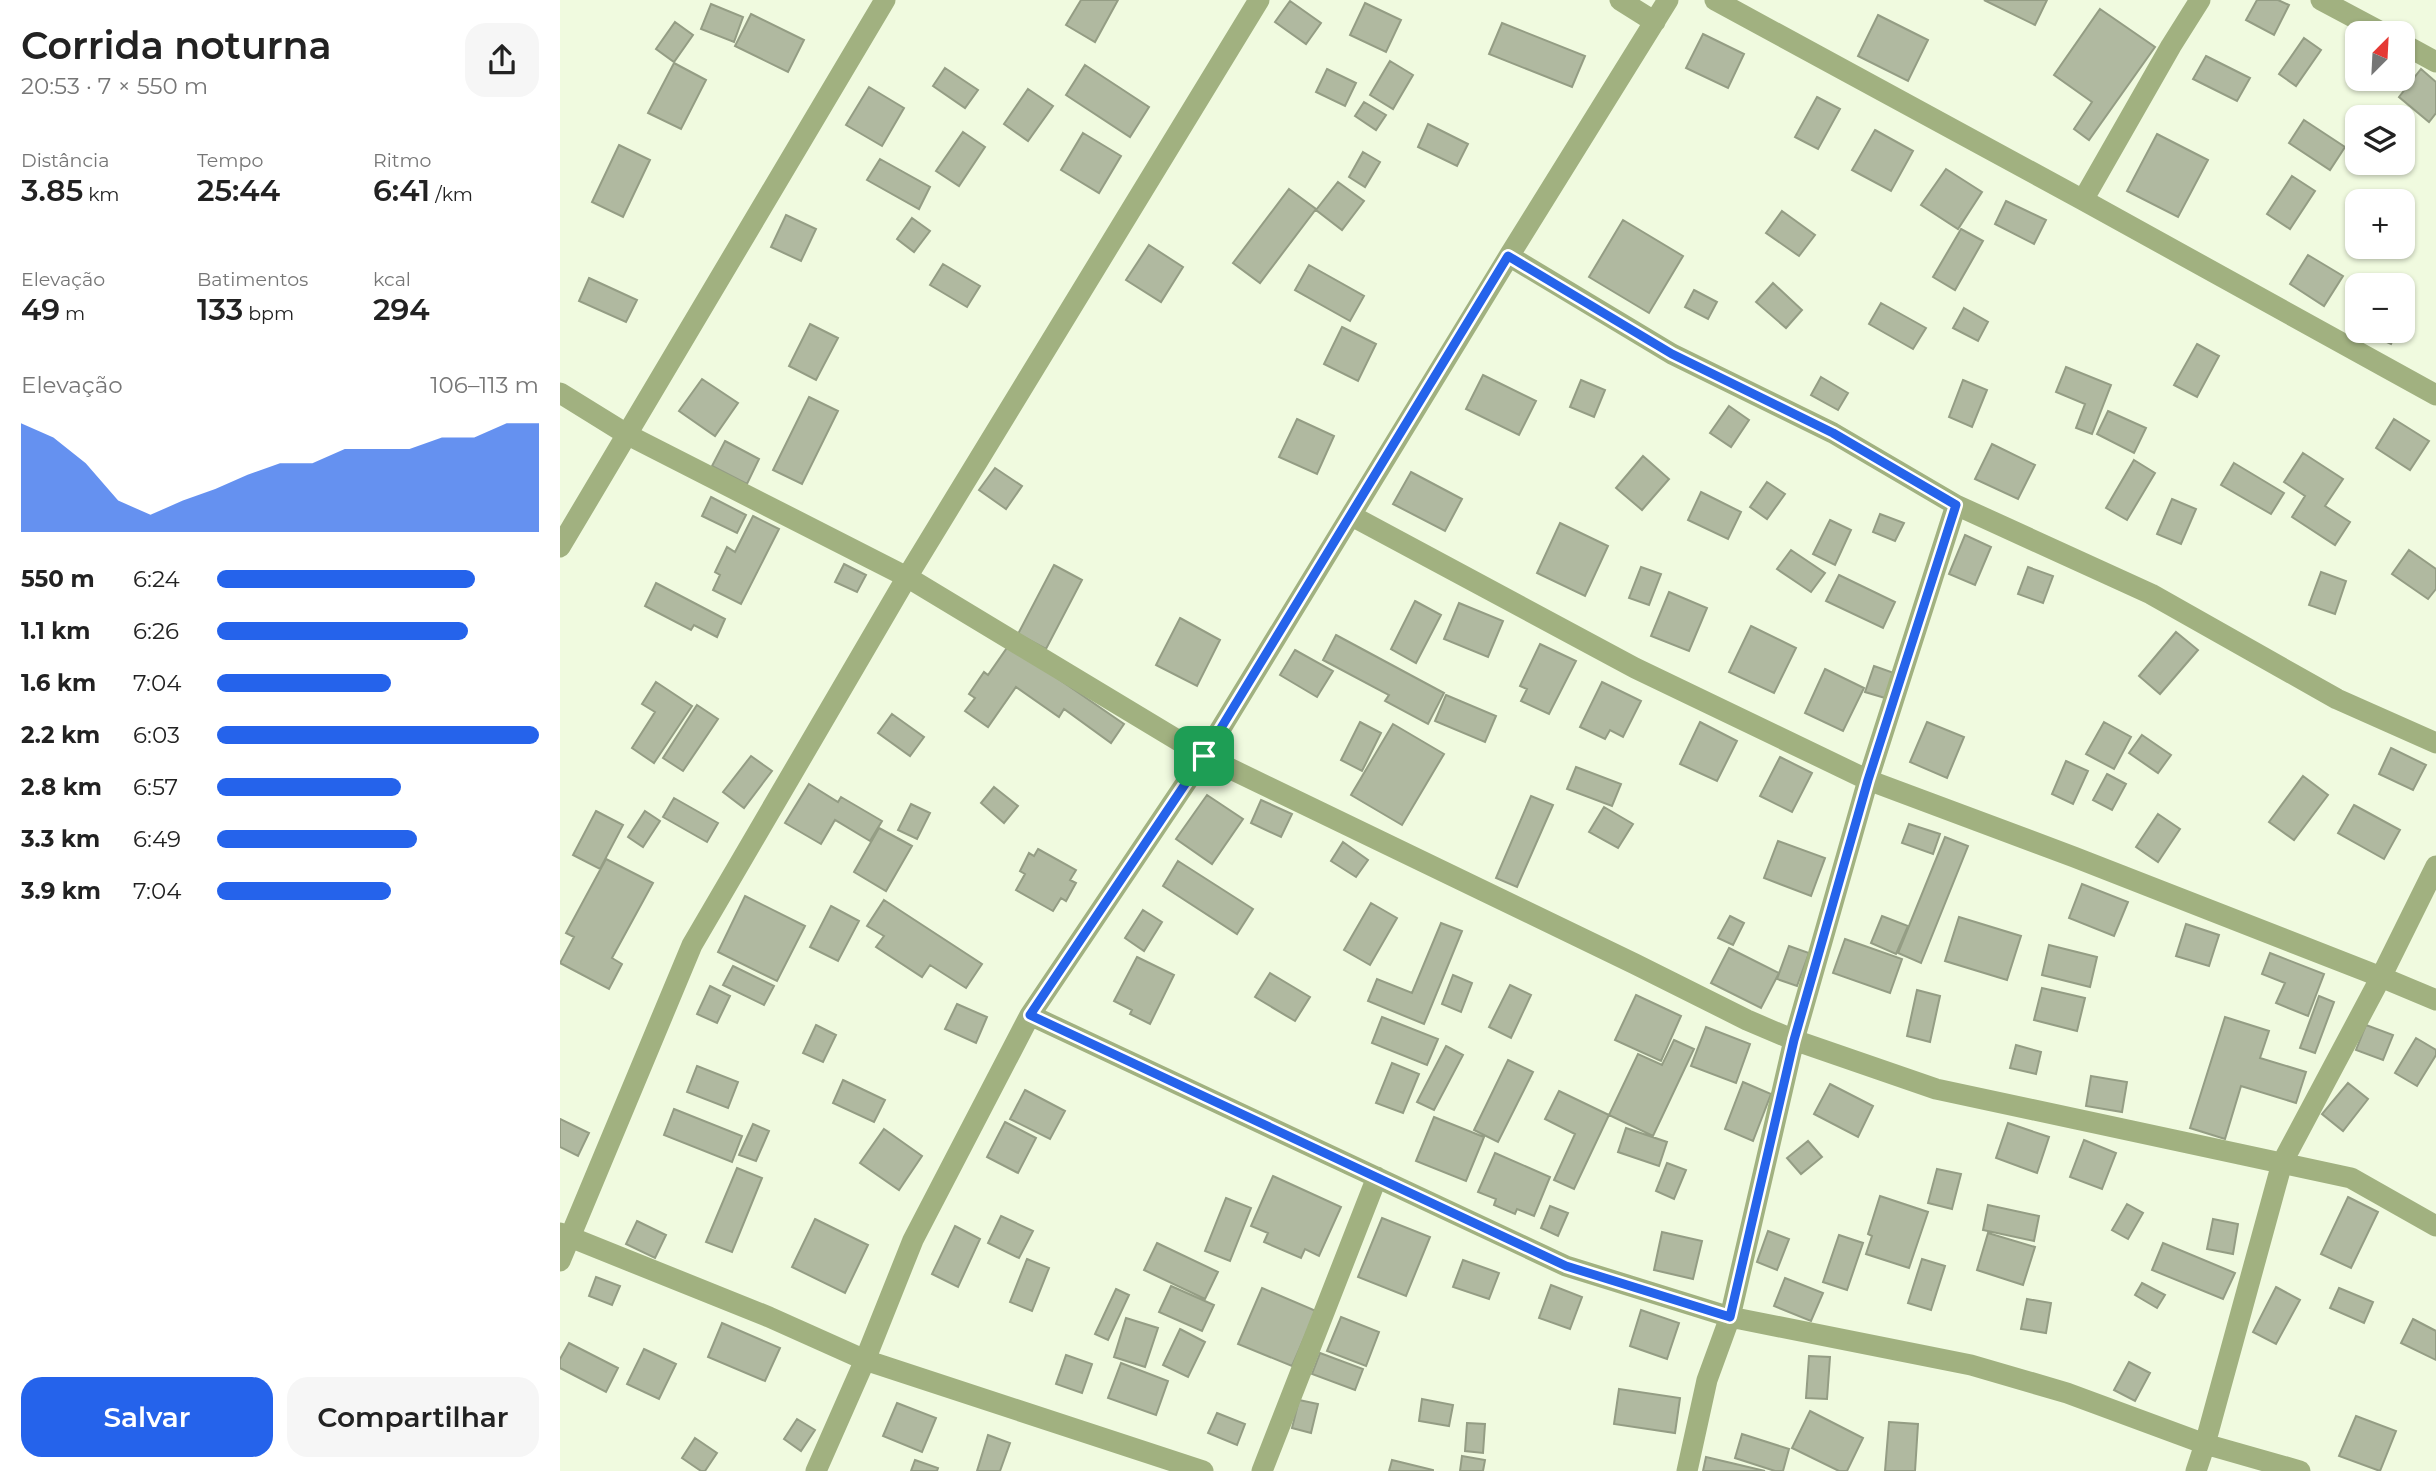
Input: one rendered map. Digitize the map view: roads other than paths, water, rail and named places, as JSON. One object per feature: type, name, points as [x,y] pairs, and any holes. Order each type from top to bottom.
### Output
[{"type":"street","points":[[560,547],[885,0]]},
{"type":"street","points":[[560,1261],[566,1236],[692,945],[907,577],[1259,0]]},
{"type":"street","points":[[1620,0],[1655,22]]},
{"type":"street","points":[[816,1471],[865,1360],[913,1240],[1030,1015],[1204,756],[1508,256],[1668,0]]},
{"type":"street","points":[[1715,0],[2436,395]]},
{"type":"street","points":[[2083,200],[2200,0]]},
{"type":"street","points":[[2321,0],[2360,21]]},
{"type":"street","points":[[2415,51],[2436,62]]},
{"type":"street","points":[[1508,256],[1672,354],[1833,433],[1956,505],[2151,594],[2337,699],[2436,743]]},
{"type":"street","points":[[560,393],[628,435],[907,577],[1204,756],[1747,1020],[1794,1040],[1936,1089],[2351,1178],[2436,1226]]},
{"type":"street","points":[[1687,1471],[1707,1380],[1730,1317],[1794,1040],[1868,780],[1956,505]]},
{"type":"street","points":[[1352,516],[1635,668],[1868,780],[2436,1000]]},
{"type":"street","points":[[2196,1471],[2282,1163],[2381,977],[2436,866]]},
{"type":"street","points":[[1030,1015],[1566,1266],[1730,1317],[1972,1365],[2067,1393],[2205,1444],[2300,1471]]},
{"type":"street","points":[[1262,1471],[1377,1177]]},
{"type":"street","points":[[566,1236],[769,1317],[865,1360],[1203,1471]]}]
